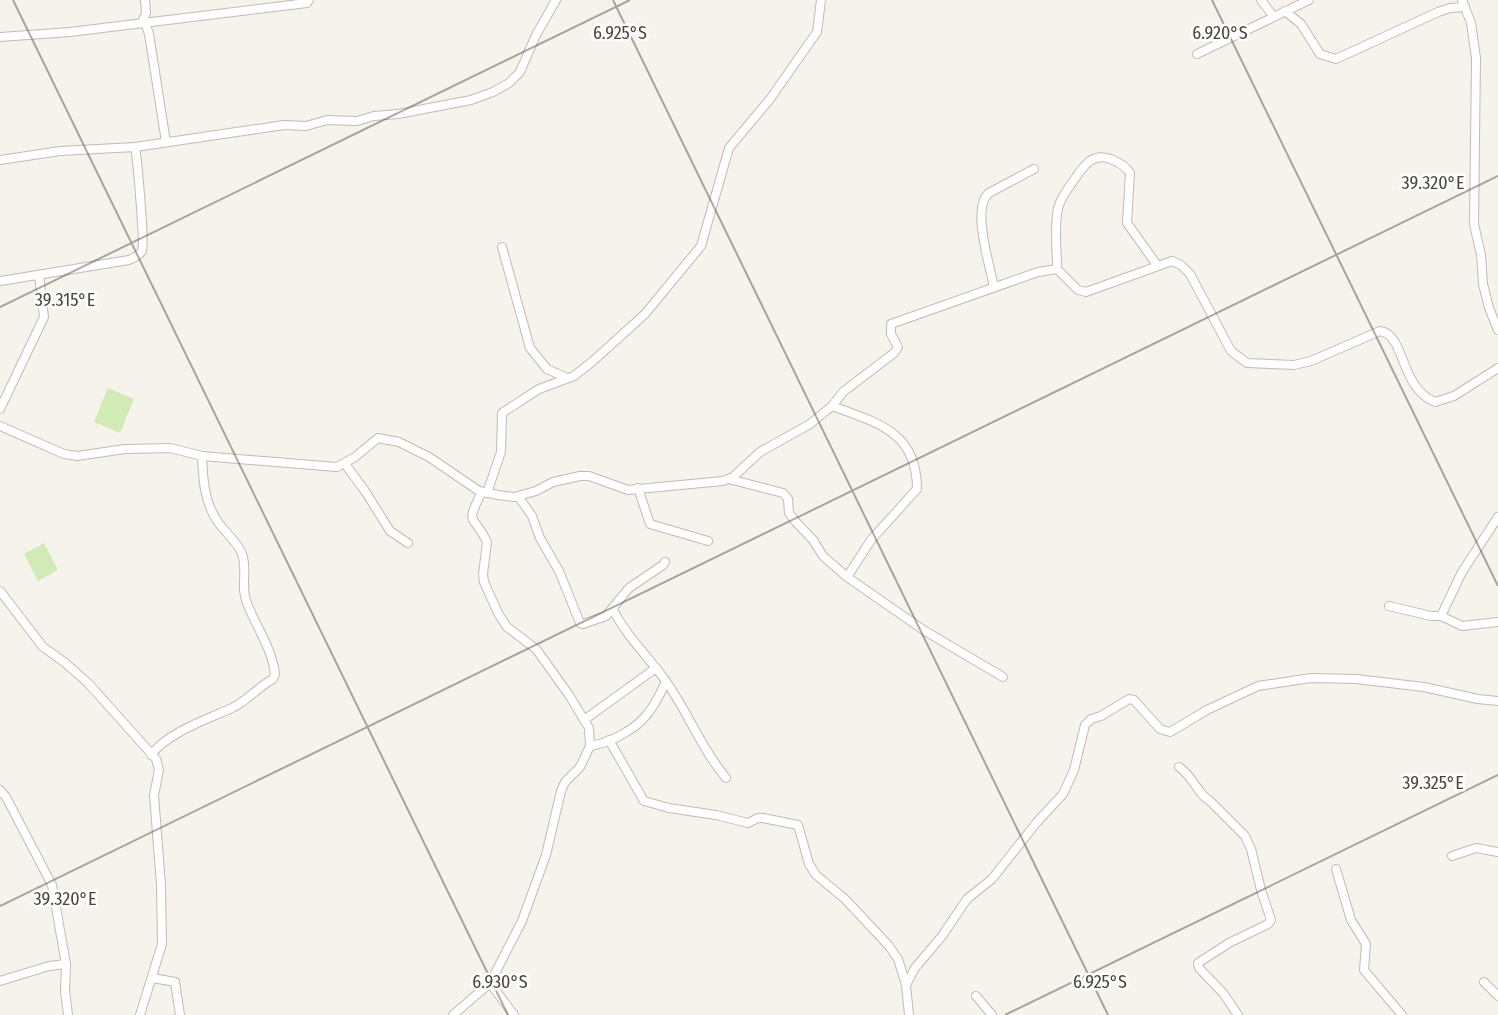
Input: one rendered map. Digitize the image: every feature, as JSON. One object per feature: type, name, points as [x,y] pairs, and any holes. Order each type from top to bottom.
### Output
[{"type":"street","points":[[145,0],[144,22],[151,41],[166,142]]},
{"type":"street","points":[[0,37],[69,32],[307,3],[310,0]]},
{"type":"street","points":[[0,160],[60,151],[135,146],[284,125],[306,126],[327,120],[357,121],[471,100],[493,92],[513,80],[556,0]]},
{"type":"street","points":[[453,1015],[490,983],[522,921],[536,887],[561,791],[565,782],[580,767],[590,746],[589,728],[564,687],[536,649],[507,627],[489,595],[483,574],[487,542],[471,520],[473,510],[484,493],[501,452],[502,413],[539,389],[574,376],[593,361],[645,314],[701,246],[729,148],[776,90],[817,32],[821,0]]},
{"type":"street","points":[[1261,0],[1274,17]]},
{"type":"street","points":[[1197,54],[1309,0]]},
{"type":"street","points":[[1285,12],[1301,24],[1320,54],[1336,59],[1438,12],[1464,3],[1471,23],[1476,58],[1474,224],[1481,255],[1483,284],[1498,330]]},
{"type":"street","points":[[0,281],[129,260],[142,251],[143,231],[135,146]]},
{"type":"street","points":[[1157,265],[1127,223],[1130,173],[1111,159],[1094,157],[1084,165],[1059,205],[1056,217],[1057,269],[1078,290],[1086,292],[1157,265],[1176,262],[1190,274],[1231,351],[1247,363],[1294,365],[1385,331],[1394,338],[1416,389],[1435,402],[1454,396],[1498,368]]},
{"type":"street","points":[[994,287],[981,221],[981,206],[989,193],[1034,169]]},
{"type":"street","points":[[502,247],[530,348],[547,369],[567,379]]},
{"type":"street","points":[[729,479],[751,459],[810,424],[832,406],[843,392],[894,353],[898,347],[891,334],[891,324],[1038,272],[1057,269]]},
{"type":"street","points":[[0,409],[44,317],[39,275]]},
{"type":"street","points":[[832,406],[868,419],[900,438],[914,460],[916,473],[917,489],[872,540],[847,577]]},
{"type":"street","points":[[0,426],[64,454],[77,456],[125,449],[170,448],[202,456],[337,467],[345,464],[378,438],[389,439],[429,457],[484,493],[519,496],[553,482],[580,476],[589,476],[628,490],[729,479],[783,493],[788,499],[787,505],[794,521],[813,540],[823,556],[847,577],[946,644],[1003,677]]},
{"type":"street","points":[[151,755],[168,738],[232,708],[275,674],[260,629],[247,603],[243,588],[242,554],[216,519],[209,503],[204,488],[202,456]]},
{"type":"street","points":[[345,464],[390,531],[408,543]]},
{"type":"street","points":[[638,488],[650,524],[708,541]]},
{"type":"street","points":[[519,496],[533,516],[543,545],[559,571],[580,623],[606,616],[629,588],[665,562]]},
{"type":"street","points":[[1441,615],[1473,553],[1498,517]]},
{"type":"street","points":[[0,591],[43,647],[88,684],[156,760],[159,770],[154,795],[163,916],[162,944],[140,1015]]},
{"type":"street","points":[[1389,606],[1431,616],[1441,615],[1462,626],[1498,622]]},
{"type":"street","points":[[613,609],[627,632],[666,682],[708,757],[726,778]]},
{"type":"street","points":[[584,720],[656,668]]},
{"type":"street","points":[[906,985],[915,968],[942,936],[967,899],[992,879],[1063,794],[1074,770],[1085,725],[1091,719],[1129,699],[1134,700],[1160,729],[1170,732],[1207,710],[1258,686],[1311,678],[1356,679],[1424,687],[1498,701]]},
{"type":"street","points":[[590,746],[609,740],[649,714],[666,682]]},
{"type":"street","points":[[609,740],[644,800],[669,808],[748,823],[763,818],[798,825],[809,864],[816,875],[845,899],[898,959],[906,985],[909,1015]]},
{"type":"street","points":[[1179,767],[1192,777],[1202,796],[1245,836],[1271,920],[1198,963],[1199,968],[1223,993],[1238,1015]]},
{"type":"street","points":[[0,790],[52,885],[65,964],[68,1015]]},
{"type":"street","points":[[1452,856],[1476,848],[1498,852]]},
{"type":"street","points":[[1336,869],[1351,920],[1366,944],[1364,970],[1402,1015]]},
{"type":"street","points":[[0,981],[49,966],[65,964]]},
{"type":"street","points":[[153,978],[175,982],[180,1015]]},
{"type":"street","points":[[1484,982],[1498,996]]},
{"type":"street","points":[[490,983],[514,1015]]},
{"type":"street","points":[[976,996],[992,1015]]},
{"type":"green space","points":[[108,388],[134,399],[120,433],[94,422]]},
{"type":"green space","points":[[44,543],[58,570],[38,581],[24,554]]}]
